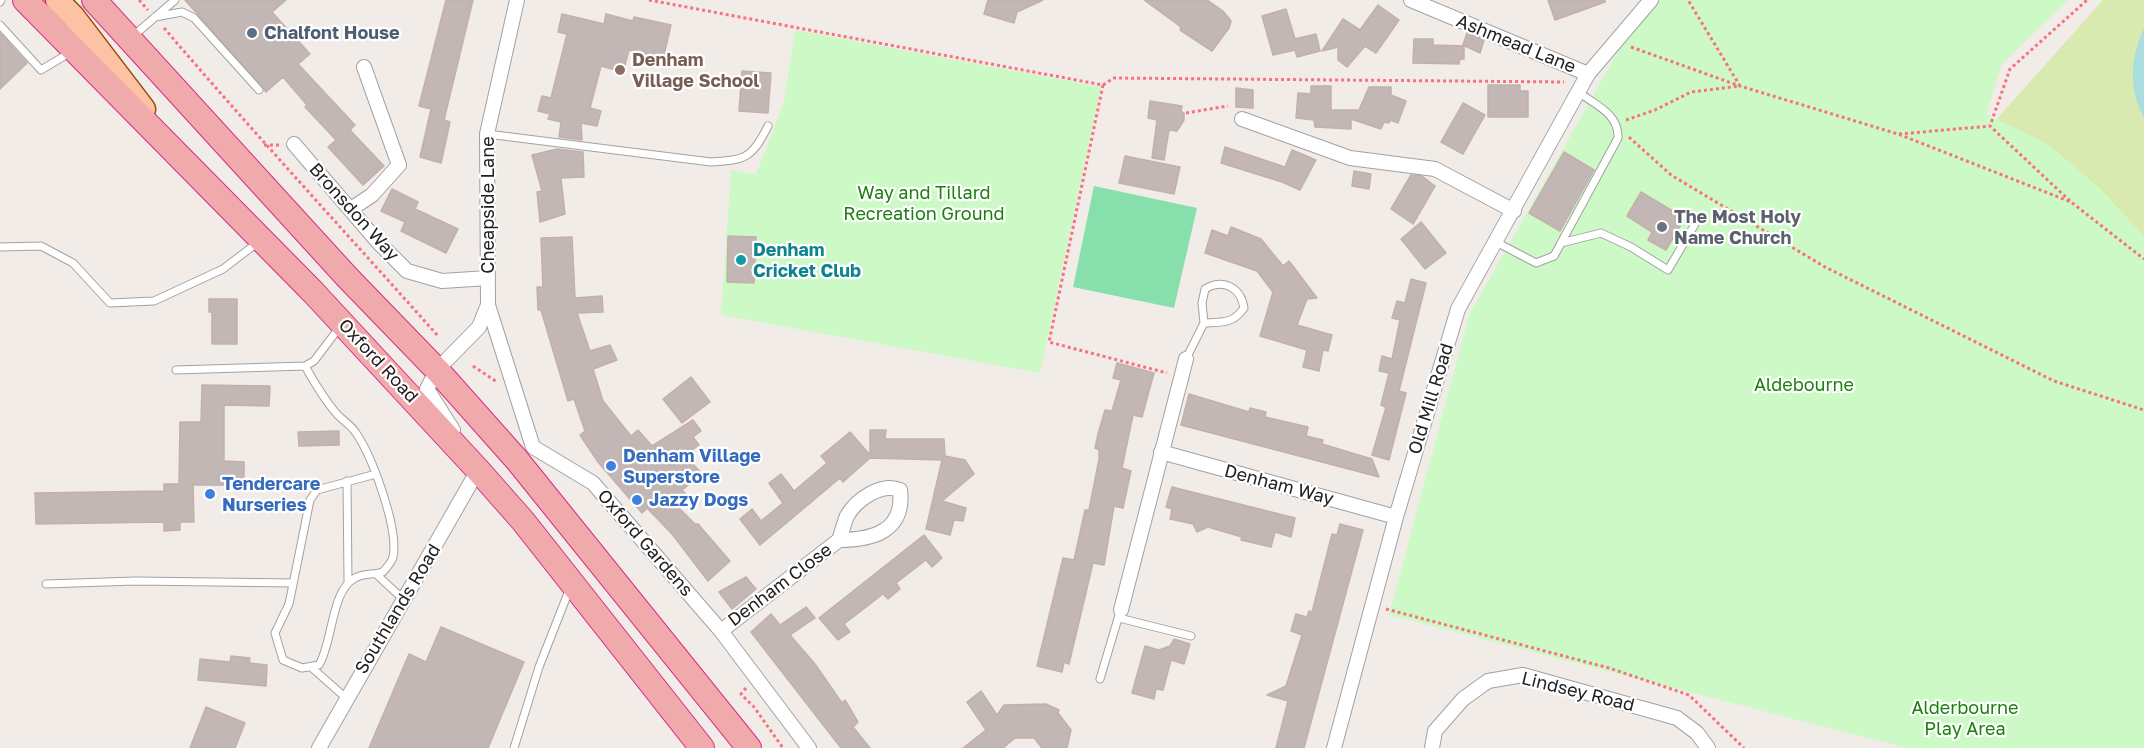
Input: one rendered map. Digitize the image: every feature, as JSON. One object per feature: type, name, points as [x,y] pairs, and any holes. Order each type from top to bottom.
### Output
[{"type":"highway","name":"Oxford Road","points":[[25,0],[343,324],[478,470],[573,583],[702,748]]},
{"type":"highway","name":"Oxford Road","points":[[94,0],[339,268],[437,370],[525,453],[749,748]]},
{"type":"main road","points":[[57,0],[73,16],[187,165]]},
{"type":"street","name":"Cheapside Lane","points":[[488,305],[487,134],[517,0]]},
{"type":"street","name":"Ashmead Lane","points":[[1411,0],[1583,83]]},
{"type":"street","name":"Old Mill Road","points":[[1334,748],[1396,517],[1458,309],[1583,83],[1651,0]]},
{"type":"street","points":[[351,209],[372,195],[399,165],[364,67]]},
{"type":"street","points":[[1242,119],[1350,158],[1435,169],[1514,211]]},
{"type":"street","name":"Bronsdon Way","points":[[294,144],[378,242],[408,271],[442,280],[488,278]]},
{"type":"street","points":[[478,470],[427,389],[437,370],[479,327],[488,305]]},
{"type":"street","points":[[488,305],[525,453]]},
{"type":"street","points":[[1120,614],[1186,359]]},
{"type":"street","name":"Denham Way","points":[[1161,452],[1396,517]]},
{"type":"street","name":"Oxford Gardens","points":[[525,453],[593,483],[721,631],[809,748]]},
{"type":"street","name":"Southlands Road","points":[[318,748],[478,470]]},
{"type":"street","name":"Denham Close","points":[[721,631],[839,540],[847,516],[858,502],[874,492],[892,487],[900,490],[901,503],[898,512],[894,521],[882,534],[858,540],[839,540]]},
{"type":"street","name":"Lindsey Road","points":[[1432,748],[1435,731],[1463,699],[1488,681],[1522,675],[1677,718],[1697,733],[1708,748]]},
{"type":"lane","points":[[130,39],[175,0]]},
{"type":"lane","points":[[155,17],[182,12],[194,18],[259,90]]},
{"type":"lane","points":[[0,25],[41,70],[73,51]]},
{"type":"lane","points":[[1496,242],[1536,263],[1554,256],[1618,138],[1618,125],[1614,117],[1583,83]]},
{"type":"lane","points":[[487,134],[711,162],[738,160],[756,151],[768,126]]},
{"type":"lane","points":[[1561,243],[1601,233],[1631,247],[1668,270],[1695,224]]},
{"type":"lane","points":[[0,247],[41,246],[73,263],[110,303],[154,301],[223,269],[261,240]]},
{"type":"lane","points":[[1186,359],[1203,323],[1202,303],[1205,289],[1214,284],[1224,284],[1236,289],[1242,296],[1244,308],[1237,319],[1228,322],[1203,323]]},
{"type":"lane","points":[[176,370],[305,366],[314,361],[343,324]]},
{"type":"lane","points":[[305,366],[336,413],[355,431],[376,474],[392,530],[393,558],[383,572],[358,576],[348,582],[342,591],[325,655],[319,664],[311,668],[302,668],[283,660],[275,633],[289,604],[310,500],[317,490],[376,474]]},
{"type":"lane","points":[[347,481],[348,582]]},
{"type":"lane","points":[[376,574],[404,600]]},
{"type":"lane","points":[[46,584],[135,581],[293,583]]},
{"type":"lane","points":[[514,748],[539,667],[573,583]]},
{"type":"lane","points":[[1100,679],[1120,614],[1191,636]]},
{"type":"lane","points":[[311,668],[346,698]]},
{"type":"path","points":[[139,0],[264,145],[296,176],[438,336]]},
{"type":"path","points":[[649,0],[1103,85],[1114,78],[1583,83]]},
{"type":"path","points":[[1688,0],[1740,86]]},
{"type":"path","points":[[1990,126],[2010,69],[2087,0]]},
{"type":"path","points":[[1617,42],[1740,86],[1898,134],[2071,202]]},
{"type":"path","points":[[1103,85],[1049,342],[1182,376]]},
{"type":"path","points":[[1740,86],[1691,92],[1618,125],[1671,175],[1825,267],[2054,381],[2144,410]]},
{"type":"path","points":[[1186,113],[1228,106]]},
{"type":"path","points":[[1898,134],[1990,126],[2071,202],[2144,259]]},
{"type":"path","points":[[1372,605],[1609,668],[1689,695],[1743,748]]},
{"type":"path","points":[[755,677],[741,694],[754,707],[783,748]]},
{"type":"green space","name":"Aldebourne","points":[[1654,0],[2068,0],[2002,64],[1986,114],[2047,144],[2098,187],[2144,236],[2144,748],[1907,748],[1389,615],[1469,315],[1638,16]]},
{"type":"green space","points":[[2103,0],[2144,0],[2144,236],[2098,187],[2047,144],[1995,121]]},
{"type":"green space","name":"Way and Tillard Recreation Ground","points":[[795,30],[1101,87],[1040,373],[721,315],[731,170],[756,174],[784,102]]},
{"type":"green space","points":[[1094,186],[1197,208],[1174,308],[1073,287]]},
{"type":"water","points":[[2144,28],[2144,118],[2135,95],[2133,73],[2136,51]]},
{"type":"building","name":"Chalfont House","points":[[185,0],[286,0],[272,12],[310,54],[298,64],[355,125],[350,130],[384,166],[363,185],[328,147],[336,140],[305,107],[307,105],[283,77],[266,92]]},
{"type":"building","points":[[446,0],[473,0],[444,120],[450,122],[441,163],[420,157],[431,109],[419,106]]},
{"type":"building","points":[[988,0],[1043,0],[1017,12],[1014,23],[984,14]]},
{"type":"building","points":[[1144,0],[1207,0],[1223,11],[1231,21],[1229,28],[1212,51],[1180,30],[1181,27]]},
{"type":"building","points":[[1548,0],[1605,0],[1605,2],[1555,20]]},
{"type":"building","points":[[1378,5],[1399,20],[1376,53],[1365,46],[1347,67],[1338,60],[1338,47],[1322,51],[1343,19],[1360,30]]},
{"type":"building","points":[[1286,9],[1295,39],[1316,34],[1320,51],[1297,57],[1295,50],[1273,55],[1262,16]]},
{"type":"building","points":[[562,14],[604,24],[606,14],[633,21],[634,17],[671,25],[663,59],[629,50],[623,72],[601,66],[590,108],[601,111],[597,126],[581,123],[582,140],[559,137],[561,122],[548,119],[550,114],[538,111],[542,96],[551,98],[567,34],[558,32]]},
{"type":"building","points":[[0,33],[27,63],[0,89]]},
{"type":"building","points":[[1467,33],[1484,40],[1480,53],[1463,45]]},
{"type":"building","points":[[1414,39],[1433,39],[1433,45],[1464,46],[1464,59],[1460,59],[1459,64],[1413,63]]},
{"type":"building","points":[[742,71],[771,73],[768,113],[739,111]]},
{"type":"building","points":[[1488,85],[1520,85],[1520,91],[1528,91],[1528,117],[1488,117]]},
{"type":"building","points":[[1311,86],[1331,86],[1331,110],[1359,110],[1369,87],[1391,87],[1391,95],[1406,101],[1398,123],[1390,120],[1389,123],[1384,122],[1381,129],[1351,119],[1351,129],[1315,127],[1314,120],[1296,118],[1298,93],[1311,94]]},
{"type":"building","points":[[1236,88],[1253,90],[1253,108],[1236,107]]},
{"type":"building","points":[[1150,101],[1182,106],[1181,111],[1184,113],[1184,120],[1177,131],[1169,130],[1164,160],[1152,158],[1157,120],[1148,118]]},
{"type":"building","points":[[1463,103],[1485,115],[1463,154],[1441,142]]},
{"type":"building","points":[[1225,147],[1285,167],[1292,150],[1316,160],[1300,190],[1221,163]]},
{"type":"building","points":[[557,149],[583,152],[584,177],[561,178],[565,214],[540,222],[537,192],[542,191],[532,155]]},
{"type":"building","points":[[1564,152],[1594,170],[1560,231],[1529,213]]},
{"type":"building","points":[[1125,156],[1180,167],[1174,194],[1119,183]]},
{"type":"building","points":[[1354,171],[1371,174],[1369,189],[1352,186]]},
{"type":"building","points":[[1411,175],[1422,176],[1435,186],[1413,224],[1391,209]]},
{"type":"building","points":[[392,189],[418,202],[415,209],[458,229],[446,253],[401,231],[405,222],[381,211]]},
{"type":"building","name":"The Most Holy Name Church","points":[[1641,192],[1676,213],[1675,217],[1683,221],[1666,250],[1648,240],[1652,232],[1627,216]]},
{"type":"building","points":[[1421,222],[1446,253],[1425,269],[1401,239]]},
{"type":"building","points":[[1231,227],[1261,239],[1283,266],[1289,261],[1317,298],[1307,299],[1297,325],[1332,335],[1328,351],[1323,350],[1319,371],[1303,367],[1307,350],[1260,336],[1273,292],[1257,271],[1205,253],[1212,230],[1228,236]]},
{"type":"building","name":"Denham Cricket Club","points":[[728,236],[756,237],[754,283],[727,282]]},
{"type":"building","points":[[572,237],[575,298],[602,296],[603,312],[577,313],[590,351],[610,345],[617,360],[593,369],[603,401],[631,436],[638,430],[652,446],[693,420],[701,431],[693,437],[699,445],[685,455],[702,474],[682,490],[689,498],[679,508],[695,524],[698,524],[730,561],[708,581],[672,534],[647,508],[642,513],[598,462],[580,435],[585,431],[574,399],[568,401],[541,310],[538,310],[537,287],[543,287],[541,238]]},
{"type":"building","points":[[1411,279],[1426,283],[1399,391],[1406,393],[1389,460],[1372,455],[1386,407],[1381,405],[1389,373],[1379,371],[1382,356],[1392,359],[1400,320],[1392,318],[1397,301],[1405,303]]},
{"type":"building","points":[[209,299],[237,299],[237,344],[212,344],[212,312],[209,312]]},
{"type":"building","points":[[1117,363],[1154,373],[1142,417],[1133,415],[1122,468],[1131,471],[1123,508],[1114,506],[1104,565],[1093,563],[1069,664],[1064,662],[1062,672],[1037,666],[1063,558],[1074,560],[1085,510],[1089,510],[1099,459],[1099,450],[1095,448],[1098,434],[1105,410],[1112,411],[1121,380],[1113,378]]},
{"type":"building","points":[[691,377],[710,402],[682,423],[663,399]]},
{"type":"building","points":[[202,385],[270,386],[269,406],[224,405],[224,461],[244,462],[244,485],[193,485],[194,522],[180,522],[180,530],[164,531],[164,522],[36,524],[35,493],[164,491],[164,484],[179,484],[180,422],[201,422]]},
{"type":"building","points":[[1189,394],[1249,412],[1250,408],[1266,412],[1265,417],[1308,427],[1306,436],[1323,440],[1322,444],[1372,459],[1379,477],[1181,425]]},
{"type":"building","points":[[870,430],[886,430],[885,439],[944,439],[945,456],[965,460],[974,474],[942,501],[966,508],[963,521],[954,520],[950,535],[926,529],[942,460],[870,458],[843,482],[840,478],[760,545],[740,519],[752,509],[761,521],[783,503],[769,483],[781,474],[794,491],[827,463],[821,456],[850,432],[870,455]]},
{"type":"building","points":[[339,431],[339,445],[299,446],[298,432]]},
{"type":"building","points":[[1172,487],[1295,518],[1291,537],[1275,532],[1271,547],[1241,540],[1242,537],[1208,527],[1197,532],[1193,524],[1170,519],[1172,509],[1166,507]]},
{"type":"building","points":[[1340,524],[1363,530],[1304,748],[1276,748],[1288,701],[1267,695],[1286,686],[1302,635],[1291,631],[1296,614],[1307,617],[1309,611],[1312,612],[1332,534],[1337,535]]},
{"type":"building","points":[[924,535],[942,558],[932,567],[926,560],[896,583],[900,589],[888,599],[883,594],[844,624],[850,632],[838,640],[819,618]]},
{"type":"building","points":[[746,577],[756,589],[732,609],[719,592]]},
{"type":"building","points":[[806,607],[815,618],[790,635],[815,664],[842,703],[845,700],[858,722],[853,727],[870,748],[841,748],[751,632],[771,614],[780,625]]},
{"type":"building","points":[[441,627],[524,662],[488,748],[369,748],[409,654],[426,662]]},
{"type":"building","points":[[1174,639],[1190,644],[1184,664],[1171,660],[1163,690],[1156,689],[1154,699],[1132,693],[1145,646],[1159,650],[1170,646]]},
{"type":"building","points":[[231,656],[250,658],[249,663],[267,665],[266,686],[198,680],[200,659],[230,662]]},
{"type":"building","points":[[981,691],[997,715],[1004,705],[1046,704],[1059,710],[1058,713],[1071,730],[1067,748],[1042,748],[1034,738],[1015,738],[1003,748],[963,748],[986,730],[967,702]]},
{"type":"building","points":[[206,707],[245,723],[235,748],[190,748]]},
{"type":"place","name":"Chalfont House","points":[[252,33]]},
{"type":"place","name":"Denham Village School","points":[[620,70]]},
{"type":"place","name":"The Most Holy Name Church","points":[[1662,227]]},
{"type":"place","name":"Denham Cricket Club","points":[[741,260]]},
{"type":"place","name":"Denham Village Superstore","points":[[611,466]]},
{"type":"place","name":"Tendercare Nurseries","points":[[210,494]]},
{"type":"place","name":"Jazzy Dogs","points":[[637,500]]},
{"type":"park label","name":"Alderbourne Play Area","points":[[1965,718]]}]
